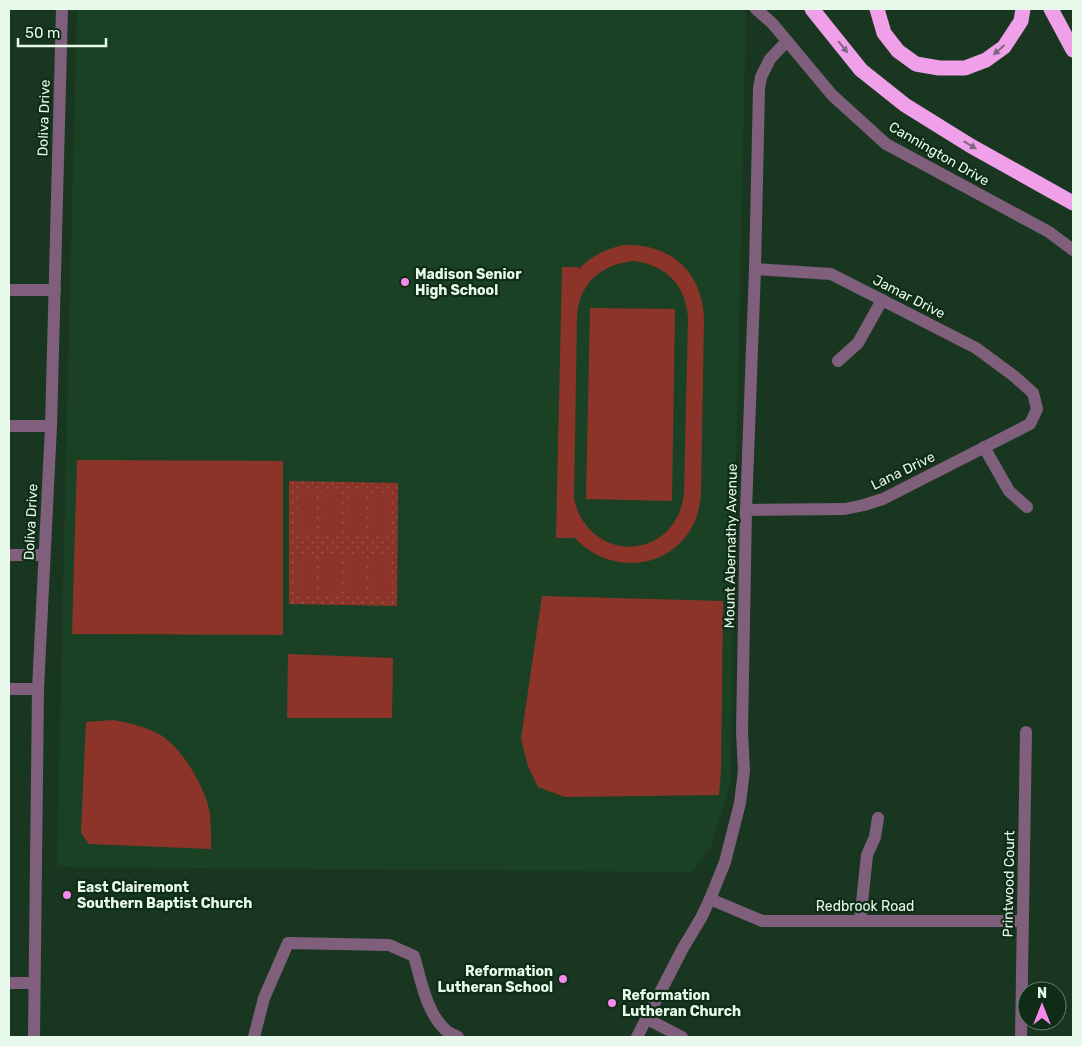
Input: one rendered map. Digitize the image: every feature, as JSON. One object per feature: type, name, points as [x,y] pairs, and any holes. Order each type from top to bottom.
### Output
[{"type":"highway","points":[[812,9],[861,70],[905,105],[971,146],[1073,203]]},
{"type":"highway","points":[[877,9],[884,33],[898,51],[916,64],[939,68],[965,68],[986,60],[1004,47],[1021,21],[1023,9]]},
{"type":"highway","points":[[1051,9],[1073,50]]},
{"type":"street","name":"Doliva Drive","points":[[34,1037],[38,689],[51,426],[62,9]]},
{"type":"street","name":"Cannington Drive","points":[[756,9],[772,23],[832,95],[886,144],[1049,232],[1073,250]]},
{"type":"street","name":"Mount Abernathy Avenue","points":[[637,1037],[710,899],[725,862],[740,803],[744,771],[742,730],[746,510],[756,269],[759,89],[761,77],[770,59],[787,41]]},
{"type":"street","name":"Jamar Drive","points":[[756,269],[831,274],[976,348],[1014,376],[1033,393]]},
{"type":"street","points":[[9,290],[54,290]]},
{"type":"street","points":[[838,361],[858,343],[882,300]]},
{"type":"street","name":"Lana Drive","points":[[746,510],[845,509],[883,500],[1030,424],[1036,409],[1033,393]]},
{"type":"street","points":[[9,426],[51,426]]},
{"type":"street","points":[[984,447],[1009,491],[1027,507]]},
{"type":"street","points":[[9,555],[44,555]]},
{"type":"street","points":[[9,689],[38,689]]},
{"type":"street","name":"Printwood Court","points":[[1021,1037],[1026,732]]},
{"type":"street","points":[[860,921],[867,855],[875,837],[878,818]]},
{"type":"street","name":"Redbrook Road","points":[[710,899],[762,921],[1024,921]]},
{"type":"street","points":[[254,1037],[264,998],[288,943],[388,945],[414,956],[424,993],[433,1015],[447,1031],[458,1037]]},
{"type":"street","points":[[9,984],[34,984]]},
{"type":"street","points":[[646,1018],[682,1037]]},
{"type":"shaded area","name":"Madison Senior High School","points":[[77,9],[735,9],[746,12],[733,600],[731,783],[711,846],[693,872],[57,867]]},
{"type":"shaded area","points":[[623,245],[655,249],[669,255],[680,263],[690,274],[697,286],[702,301],[704,318],[701,494],[697,515],[692,527],[681,542],[668,553],[652,560],[636,563],[619,562],[603,557],[588,549],[574,537],[556,538],[562,267],[578,267],[579,269],[605,251]],"holes":[[[634,261],[645,263],[665,272],[672,279],[683,296],[686,306],[688,318],[684,493],[678,516],[666,532],[650,542],[632,547],[614,544],[597,536],[583,521],[574,499],[577,315],[583,293],[595,277],[612,266],[622,263]]]},
{"type":"shaded area","points":[[590,308],[675,309],[672,501],[586,499]]},
{"type":"shaded area","points":[[77,460],[283,461],[283,635],[72,634]]},
{"type":"shaded area","points":[[289,481],[398,483],[397,606],[289,604]]},
{"type":"shaded area","points":[[298,491],[317,491],[316,533],[297,533]]},
{"type":"shaded area","points":[[322,492],[341,492],[340,534],[321,534]]},
{"type":"shaded area","points":[[348,492],[367,492],[366,534],[347,534]]},
{"type":"shaded area","points":[[372,493],[390,493],[390,535],[371,535]]},
{"type":"shaded area","points":[[297,554],[316,554],[316,596],[297,595]]},
{"type":"shaded area","points":[[321,554],[340,555],[339,596],[320,596]]},
{"type":"shaded area","points":[[347,555],[366,555],[365,597],[347,596]]},
{"type":"shaded area","points":[[371,555],[390,556],[389,597],[370,597]]},
{"type":"shaded area","points":[[542,596],[723,601],[721,771],[719,795],[565,797],[538,787],[528,766],[521,739]]},
{"type":"shaded area","points":[[288,654],[393,658],[392,718],[287,718]]},
{"type":"shaded area","points":[[113,720],[157,733],[175,747],[183,757],[198,780],[208,804],[211,849],[89,844],[81,833],[86,722]]},
{"type":"place","name":"Madison Senior High School","points":[[405,282]]},
{"type":"place","name":"East Clairemont Southern Baptist Church","points":[[67,895]]},
{"type":"place","name":"Reformation Lutheran School","points":[[563,979]]},
{"type":"place","name":"Reformation Lutheran Church","points":[[612,1003]]}]
